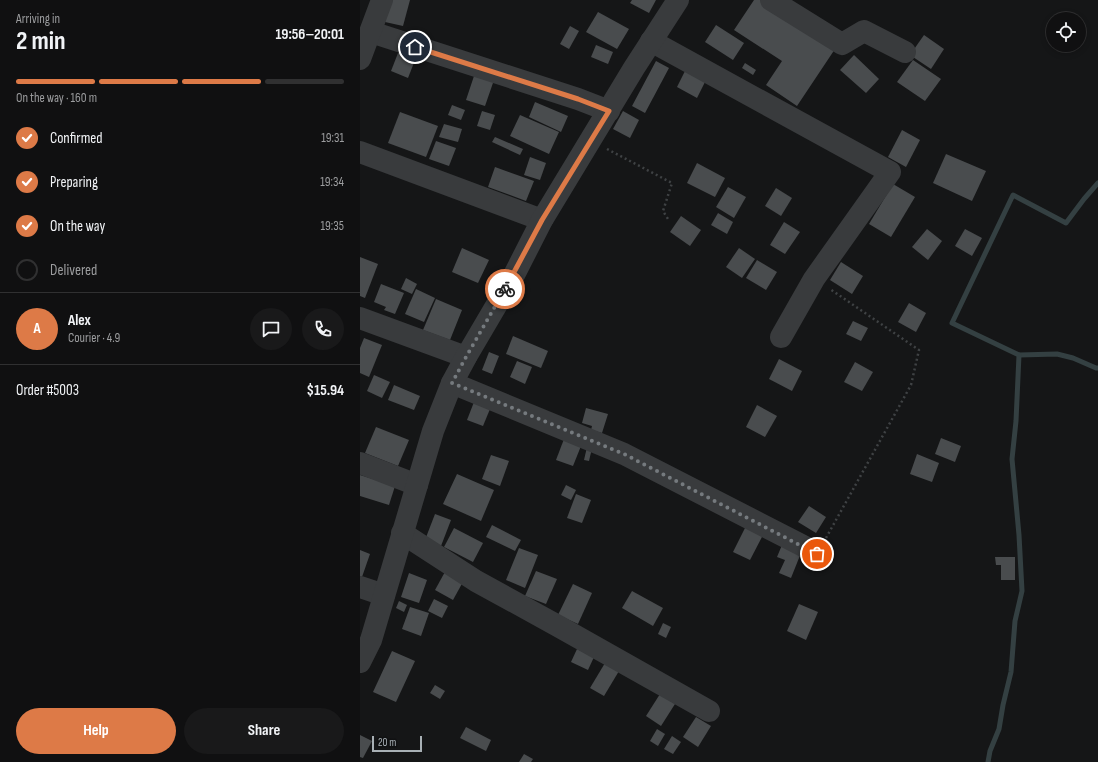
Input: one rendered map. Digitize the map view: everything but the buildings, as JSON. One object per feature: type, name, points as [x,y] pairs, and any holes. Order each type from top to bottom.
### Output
[{"type":"street","points":[[360,59],[382,0]]},
{"type":"street","points":[[360,662],[371,640],[433,431],[452,383],[513,277],[542,220],[634,68],[678,0]]},
{"type":"street","points":[[771,0],[842,44],[864,31],[905,52]]},
{"type":"street","points":[[371,32],[578,99],[609,111]]},
{"type":"street","points":[[651,41],[890,172],[814,279],[781,336]]},
{"type":"street","points":[[360,152],[542,220]]},
{"type":"street","points":[[360,318],[466,357]]},
{"type":"street","points":[[452,383],[624,454],[817,554]]},
{"type":"street","points":[[360,463],[417,485]]},
{"type":"street","points":[[402,533],[476,582],[558,626],[709,712]]},
{"type":"street","points":[[360,587],[384,594]]},
{"type":"path","points":[[591,141],[672,183],[663,211],[668,219]]},
{"type":"path","points":[[814,279],[919,350],[910,385],[817,554]]},
{"type":"waterway","points":[[988,762],[990,751],[999,729],[1011,672],[1015,621],[1022,591],[1019,535],[1012,459],[1016,421],[1019,355],[952,323],[1013,195],[1066,223],[1098,183]]},
{"type":"waterway","points":[[1019,355],[1057,354],[1073,358],[1098,368]]},
{"type":"way so far","points":[[505,289],[452,383],[624,454],[817,554]]},
{"type":"route","points":[[415,47],[578,99],[609,111],[542,220],[513,277],[505,289]]}]
